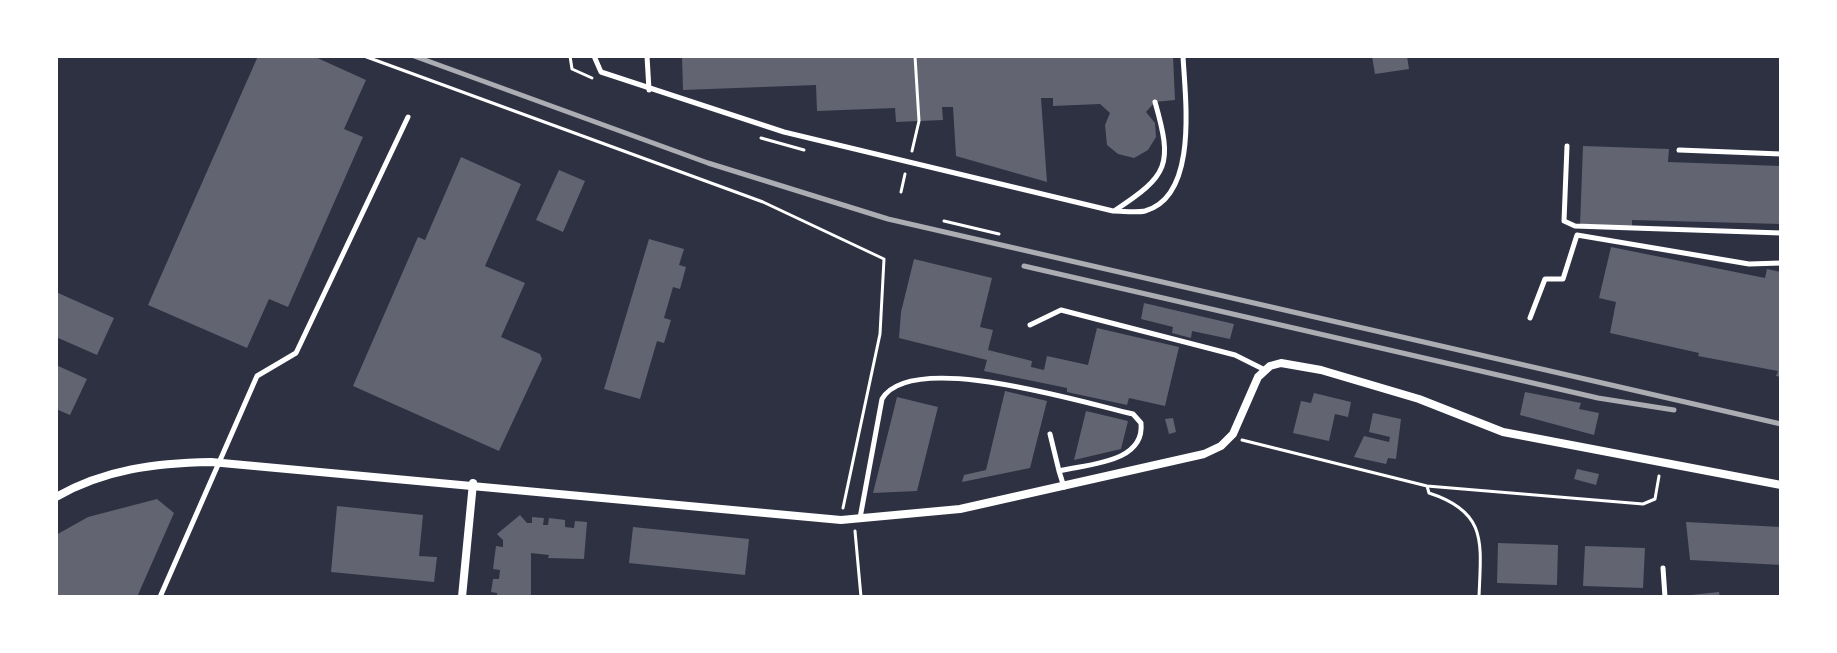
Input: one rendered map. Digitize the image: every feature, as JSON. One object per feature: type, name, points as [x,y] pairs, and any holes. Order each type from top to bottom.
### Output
[{"type":"street","points":[[56,497],[116,471],[162,462],[219,463],[473,483],[841,520],[960,509],[1204,454],[1221,446],[1233,434],[1251,389],[1265,370],[1281,363],[1321,370],[1419,399],[1503,432],[1781,485]]},
{"type":"street","points":[[462,597],[473,483]]},
{"type":"lane","points":[[594,56],[601,72],[784,132],[1113,211],[1145,211],[1168,193],[1181,170],[1185,150],[1183,56]]},
{"type":"lane","points":[[647,56],[649,90]]},
{"type":"lane","points":[[1175,91],[1184,75]]},
{"type":"lane","points":[[1113,211],[1153,185],[1164,163],[1166,141],[1155,102]]},
{"type":"lane","points":[[160,597],[257,376],[296,353],[408,117]]},
{"type":"lane","points":[[1567,146],[1564,221],[1575,226],[1781,233]]},
{"type":"lane","points":[[1679,150],[1781,154]]},
{"type":"lane","points":[[1530,318],[1545,279],[1563,279],[1577,235],[1749,264],[1781,263]]},
{"type":"lane","points":[[1030,325],[1061,310],[1235,355],[1265,370]]},
{"type":"lane","points":[[857,519],[882,399],[889,387],[905,381],[931,378],[987,381],[1133,414],[1141,423],[1142,436],[1128,454],[1059,471]]},
{"type":"lane","points":[[1050,434],[1064,487]]},
{"type":"lane","points":[[1663,568],[1665,597]]},
{"type":"path","points":[[364,56],[763,202],[884,259],[880,334],[841,520]]},
{"type":"path","points":[[901,192],[919,121],[915,56]]},
{"type":"path","points":[[944,221],[999,234]]},
{"type":"path","points":[[1233,434],[1243,441],[1427,486],[1643,504],[1655,499],[1662,460]]},
{"type":"path","points":[[1427,486],[1429,493],[1457,503],[1477,527],[1479,597]]},
{"type":"path","points":[[857,519],[861,597]]},
{"type":"building","points":[[258,56],[313,56],[366,80],[344,129],[363,137],[288,307],[269,299],[247,348],[148,305]]},
{"type":"building","points":[[682,56],[1173,56],[1175,100],[1155,102],[1146,112],[1155,123],[1156,137],[1148,150],[1134,158],[1118,154],[1107,145],[1105,125],[1110,113],[1100,104],[1053,106],[1053,98],[1041,98],[1047,182],[956,156],[953,107],[942,107],[943,120],[896,122],[895,108],[817,111],[816,85],[683,90]]},
{"type":"building","points":[[1372,56],[1407,56],[1409,69],[1375,74]]},
{"type":"building","points":[[1583,146],[1669,149],[1668,162],[1781,166],[1781,224],[1632,220],[1632,227],[1580,225]]},
{"type":"building","points":[[461,157],[521,184],[485,266],[525,283],[501,337],[540,354],[542,359],[499,451],[353,386],[418,237],[425,240]]},
{"type":"building","points":[[559,170],[585,181],[563,232],[536,220]]},
{"type":"building","points":[[649,239],[684,249],[679,265],[686,267],[680,289],[673,287],[664,318],[671,320],[664,343],[657,341],[640,399],[604,389]]},
{"type":"building","points":[[1611,247],[1765,278],[1767,269],[1781,272],[1781,377],[1776,376],[1778,371],[1698,356],[1699,353],[1610,333],[1616,302],[1599,298]]},
{"type":"building","points":[[914,259],[992,278],[980,327],[993,330],[988,350],[1032,361],[1031,367],[1044,370],[1047,356],[1088,365],[1097,328],[1179,347],[1165,406],[1129,398],[1127,405],[1067,392],[1067,388],[984,371],[987,360],[899,338],[901,312]]},
{"type":"building","points":[[56,292],[114,318],[97,355],[56,337]]},
{"type":"building","points":[[1144,303],[1234,324],[1230,339],[1192,331],[1191,338],[1172,333],[1173,327],[1141,319]]},
{"type":"building","points":[[56,365],[87,379],[70,415],[56,409]]},
{"type":"building","points":[[1005,391],[1047,401],[1030,468],[962,482],[964,475],[986,470]]},
{"type":"building","points":[[1525,392],[1581,403],[1579,409],[1599,413],[1594,435],[1520,415]]},
{"type":"building","points":[[1314,393],[1351,402],[1348,417],[1335,414],[1329,441],[1293,433],[1301,401],[1311,403]]},
{"type":"building","points":[[897,397],[938,407],[917,491],[873,493]]},
{"type":"building","points":[[1086,411],[1128,421],[1121,449],[1074,460]]},
{"type":"building","points":[[1373,413],[1401,419],[1396,459],[1388,458],[1386,464],[1354,457],[1364,436],[1389,442],[1390,437],[1369,432]]},
{"type":"building","points":[[1173,418],[1176,432],[1169,434],[1165,419]]},
{"type":"building","points":[[1577,469],[1599,474],[1596,485],[1574,479]]},
{"type":"building","points":[[157,499],[174,513],[137,597],[56,597],[56,535],[88,517]]},
{"type":"building","points":[[337,506],[423,515],[419,556],[437,557],[434,582],[331,572]]},
{"type":"building","points":[[520,515],[527,523],[532,523],[532,517],[544,518],[543,525],[548,525],[549,518],[565,520],[565,527],[574,528],[575,521],[587,522],[584,559],[548,558],[549,555],[531,553],[531,596],[497,597],[497,593],[491,592],[493,579],[499,579],[500,570],[493,569],[496,546],[503,547],[503,540],[497,534]]},
{"type":"building","points":[[1686,522],[1781,527],[1781,565],[1690,560]]},
{"type":"building","points":[[633,527],[749,539],[745,575],[629,563]]},
{"type":"building","points":[[1498,543],[1558,545],[1557,585],[1497,583]]},
{"type":"building","points":[[1585,546],[1645,548],[1643,588],[1583,586]]},
{"type":"building","points":[[1719,592],[1720,597],[1691,597],[1691,595]]},
{"type":"railway","points":[[414,56],[708,163],[888,219],[1781,424]]},
{"type":"railway","points":[[1024,266],[1598,398],[1674,410]]}]
